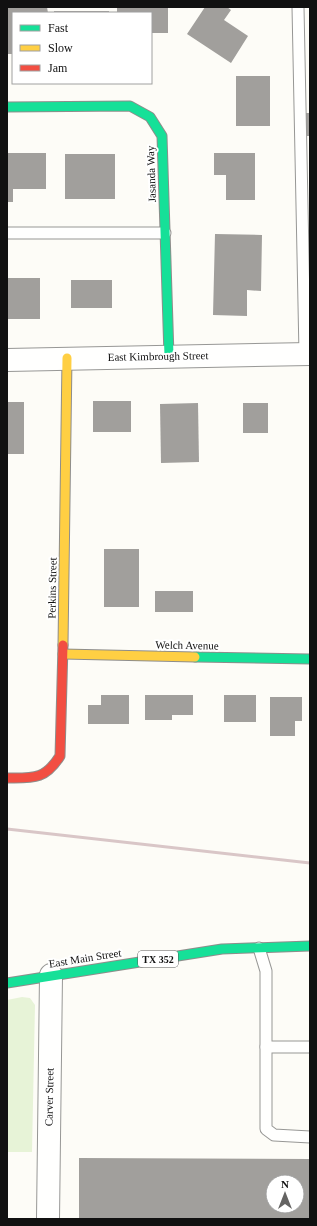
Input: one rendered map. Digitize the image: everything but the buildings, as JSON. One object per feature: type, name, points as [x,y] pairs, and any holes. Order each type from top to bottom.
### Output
[{"type":"street","name":"Jasanda Way","points":[[7,107],[130,106],[150,117],[162,136],[169,356]]},
{"type":"street","name":"East Kimbrough Street","points":[[7,360],[307,354]]},
{"type":"street","name":"Perkins Street","points":[[7,778],[37,778],[54,767],[60,756],[63,654],[67,358]]},
{"type":"street","name":"Welch Avenue","points":[[63,654],[310,659]]},
{"type":"street","name":"East Main Street","points":[[7,983],[222,949],[310,946]]},
{"type":"street","name":"Carver Street","points":[[48,1219],[51,975]]},
{"type":"lane","points":[[298,7],[307,354]]},
{"type":"lane","points":[[7,233],[165,233]]},
{"type":"lane","points":[[260,948],[266,971],[266,1129],[274,1135],[310,1137]]},
{"type":"lane","points":[[266,1047],[310,1047]]},
{"type":"green space","points":[[22,997],[30,998],[35,1005],[32,1152],[7,1152],[7,1000]]},
{"type":"railway","points":[[7,829],[310,863]]},
{"type":"traffic: fast","points":[[7,107],[130,106],[150,117],[162,136],[169,356]]},
{"type":"traffic: fast","points":[[195,657],[310,659]]},
{"type":"traffic: fast","points":[[7,983],[222,949],[310,946]]},
{"type":"traffic: slow","points":[[63,645],[67,358]]},
{"type":"traffic: slow","points":[[63,654],[195,657]]},
{"type":"traffic: jam","points":[[7,778],[24,778],[43,774],[49,770],[60,756],[63,645]]}]
